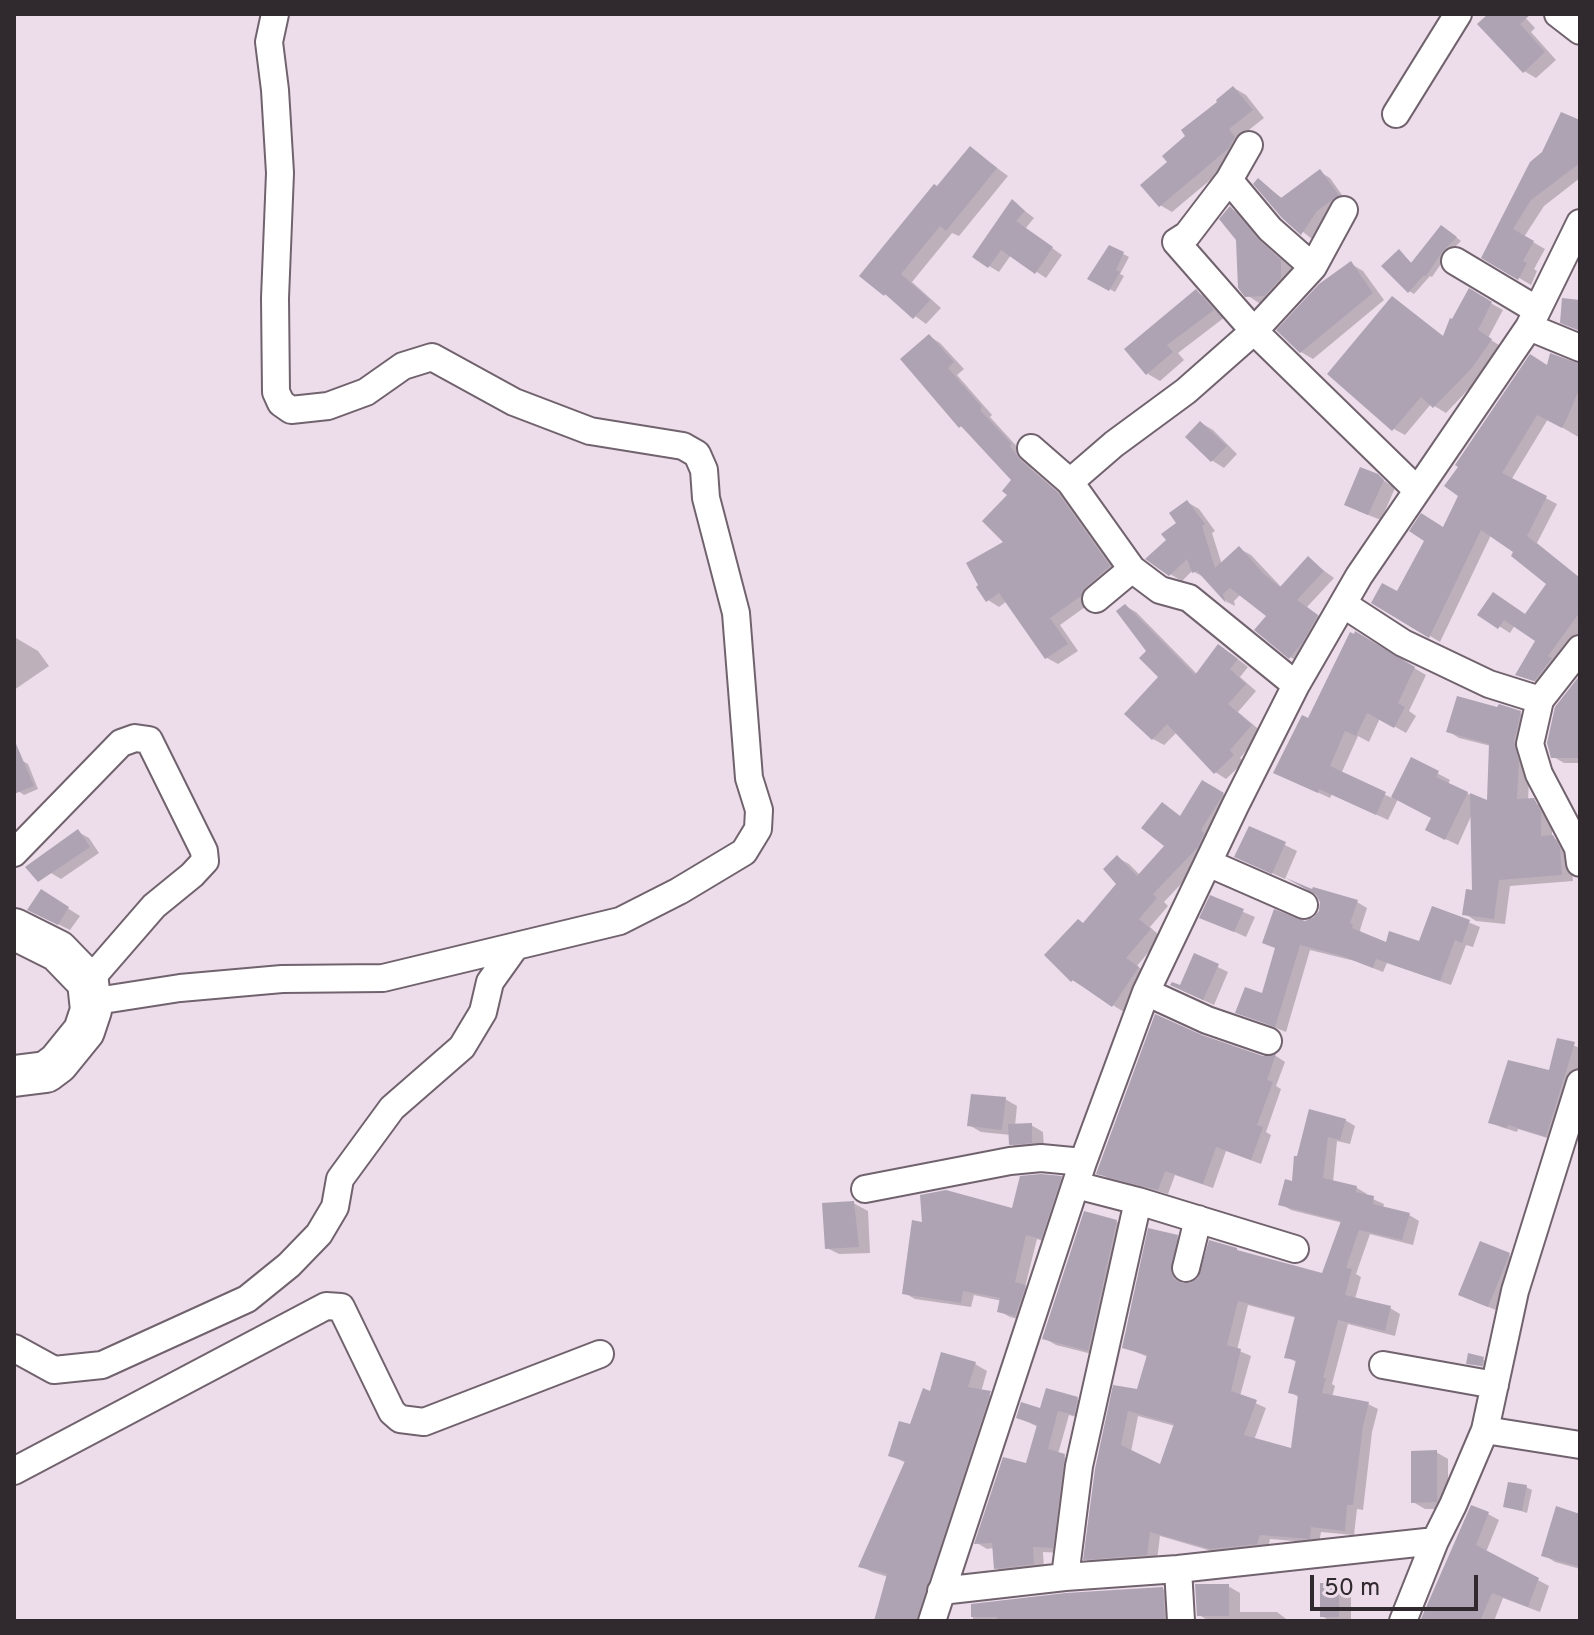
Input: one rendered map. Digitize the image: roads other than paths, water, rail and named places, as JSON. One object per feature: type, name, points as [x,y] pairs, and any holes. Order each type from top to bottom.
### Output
[{"type":"highway","points":[[14,929],[58,951],[89,992],[90,1018],[68,1053],[46,1072],[14,1076]]},
{"type":"street","points":[[89,992],[282,979],[383,978],[515,947],[620,921],[679,891],[744,852],[758,829],[759,810],[749,778],[736,613],[706,498],[704,470],[697,454],[683,446],[590,431],[514,402],[432,357],[403,366],[366,392],[328,406],[291,410],[281,403],[276,392],[275,298],[280,173],[269,42],[275,14]]},
{"type":"street","points":[[1396,114],[1458,14]]},
{"type":"street","points":[[1558,14],[1580,31]]},
{"type":"street","points":[[1249,145],[1229,180],[1187,235],[1176,242],[1254,331],[1417,490]]},
{"type":"street","points":[[1229,180],[1270,229],[1313,267]]},
{"type":"street","points":[[1070,482],[1114,444],[1186,391],[1254,331],[1313,267],[1344,210]]},
{"type":"street","points":[[932,1621],[1080,1174],[1146,992],[1296,685],[1343,604],[1533,318],[1579,225]]},
{"type":"street","points":[[1455,261],[1580,348]]},
{"type":"street","points":[[1031,448],[1070,482],[1132,569],[1160,590],[1189,598],[1296,685]]},
{"type":"street","points":[[1096,599],[1132,569]]},
{"type":"street","points":[[1343,604],[1403,643],[1489,684],[1540,700]]},
{"type":"street","points":[[1580,649],[1540,700],[1530,744],[1539,774],[1578,848],[1580,863]]},
{"type":"street","points":[[14,853],[121,743],[135,738],[149,740],[204,851],[205,861],[154,906],[89,992]]},
{"type":"street","points":[[1208,863],[1304,905]]},
{"type":"street","points":[[14,1348],[54,1370],[102,1365],[247,1299],[289,1265],[319,1234],[335,1207],[340,1179],[392,1108],[462,1047],[483,1012],[490,982],[515,947]]},
{"type":"street","points":[[1146,992],[1207,1020],[1268,1041]]},
{"type":"street","points":[[1403,1621],[1485,1430],[1515,1291],[1580,1083]]},
{"type":"street","points":[[865,1189],[1010,1161],[1041,1158],[1138,1201],[1295,1249]]},
{"type":"street","points":[[1065,1577],[1079,1466],[1138,1201]]},
{"type":"street","points":[[1186,1268],[1198,1219]]},
{"type":"street","points":[[14,1471],[326,1306],[341,1307],[392,1412],[400,1419],[424,1422],[600,1354]]},
{"type":"street","points":[[1383,1365],[1495,1385]]},
{"type":"street","points":[[1485,1430],[1580,1445]]},
{"type":"street","points":[[941,1591],[1435,1541]]},
{"type":"street","points":[[1178,1569],[1181,1621]]}]
